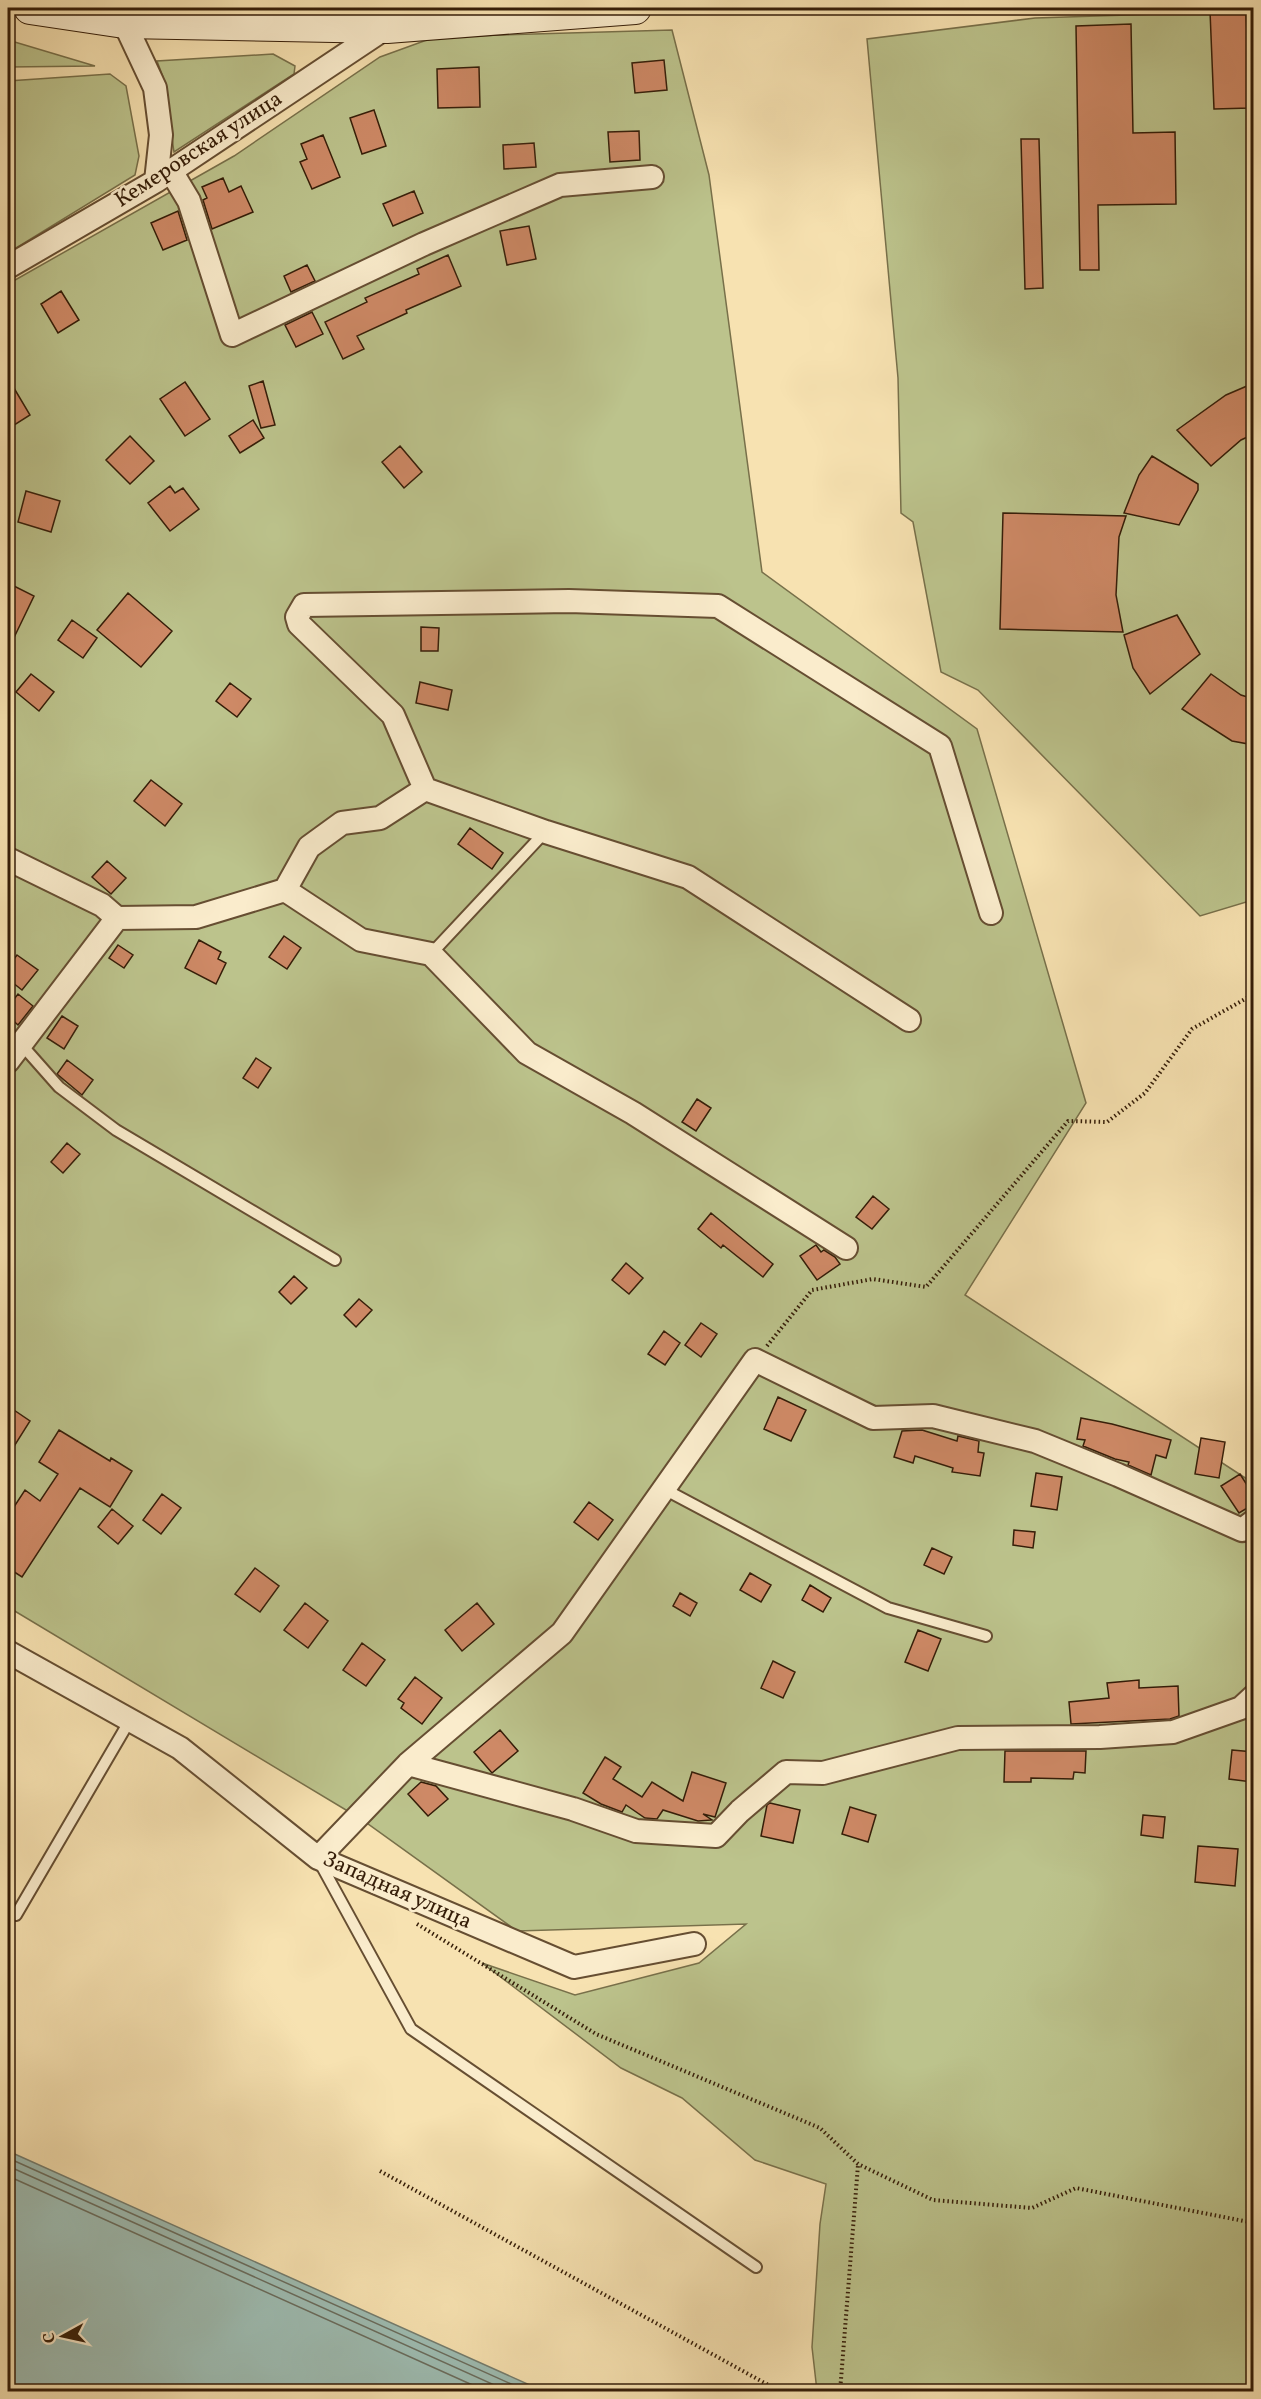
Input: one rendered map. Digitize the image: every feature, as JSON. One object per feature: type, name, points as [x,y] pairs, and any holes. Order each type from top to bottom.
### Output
[{"type":"main road","name":"Кемеровская улица","points":[[30,8],[124,22],[338,17],[387,27],[635,8]]},
{"type":"street","points":[[124,22],[154,88],[161,135],[163,176],[189,201],[232,335],[424,244],[560,186],[652,177]]},
{"type":"street","name":"Кемеровская улица","points":[[8,267],[163,176],[387,27]]},
{"type":"street","points":[[909,1020],[688,877],[546,832],[424,789],[393,715],[299,624],[297,616],[304,605],[569,601],[718,606],[940,746],[991,913]]},
{"type":"street","points":[[8,859],[102,905],[117,918],[196,916],[285,890],[309,847],[342,823],[380,818],[424,789]]},
{"type":"street","points":[[285,890],[361,940],[431,954],[527,1053],[633,1113],[846,1248]]},
{"type":"street","points":[[14,1053],[117,918]]},
{"type":"street","points":[[318,1858],[408,1764],[562,1633],[755,1360],[873,1418],[933,1416],[1035,1441],[1118,1474],[1242,1530],[1254,1521]]},
{"type":"street","name":"Западная улица","points":[[8,1652],[180,1748],[318,1858],[574,1967],[694,1944]]},
{"type":"street","points":[[408,1764],[573,1809],[636,1831],[717,1836],[740,1811],[786,1772],[823,1773],[958,1738],[1100,1737],[1173,1732],[1241,1708],[1254,1696]]},
{"type":"lane","points":[[431,954],[546,832]]},
{"type":"lane","points":[[14,1053],[116,1130],[335,1260]]},
{"type":"lane","points":[[664,1489],[888,1608],[986,1636]]},
{"type":"lane","points":[[16,1915],[130,1720]]},
{"type":"lane","points":[[318,1858],[411,2029],[756,2267]]},
{"type":"path","points":[[755,1360],[812,1290],[873,1279],[926,1287],[1068,1121],[1107,1122],[1145,1093],[1192,1029],[1254,994]]},
{"type":"path","points":[[415,1923],[596,2034],[820,2128],[858,2164],[933,2200],[1032,2208],[1076,2188],[1254,2223]]},
{"type":"path","points":[[840,2391],[858,2164]]},
{"type":"path","points":[[380,2171],[781,2391]]},
{"type":"green space","points":[[1253,11],[1253,900],[1200,916],[978,690],[941,672],[913,522],[901,513],[898,378],[867,39],[1035,18]]},
{"type":"green space","points":[[672,30],[709,175],[762,572],[977,729],[1086,1103],[965,1295],[1253,1483],[1253,2391],[817,2391],[812,2347],[820,2224],[826,2184],[755,2160],[682,2098],[621,2068],[482,1963],[575,1995],[699,1963],[746,1924],[517,1931],[361,1819],[8,1607],[8,284],[234,156],[380,57],[435,37]]},
{"type":"green space","points":[[8,40],[95,66],[8,67]]},
{"type":"green space","points":[[273,54],[295,66],[294,74],[174,152],[163,77],[157,61]]},
{"type":"green space","points":[[110,74],[126,86],[139,156],[135,175],[8,253],[8,81]]},
{"type":"water","points":[[8,2151],[543,2391],[8,2391]]},
{"type":"building","points":[[1210,11],[1246,11],[1250,108],[1214,109]]},
{"type":"building","points":[[1131,24],[1133,133],[1175,132],[1176,204],[1098,205],[1099,270],[1080,270],[1076,26]]},
{"type":"building","points":[[664,60],[667,90],[635,93],[632,63]]},
{"type":"building","points":[[479,67],[480,107],[438,108],[437,69]]},
{"type":"building","points":[[374,110],[386,146],[362,154],[350,118]]},
{"type":"building","points":[[639,131],[640,160],[610,162],[608,132]]},
{"type":"building","points":[[323,135],[340,177],[312,189],[300,162],[307,159],[301,144]]},
{"type":"building","points":[[1021,139],[1039,139],[1043,288],[1025,289]]},
{"type":"building","points":[[534,143],[536,167],[504,169],[503,145]]},
{"type":"building","points":[[223,178],[229,192],[241,186],[253,212],[212,229],[203,200],[207,198],[202,187]]},
{"type":"building","points":[[414,191],[423,213],[393,226],[383,204]]},
{"type":"building","points":[[178,211],[187,240],[163,250],[151,223]]},
{"type":"building","points":[[529,226],[536,259],[507,265],[500,231]]},
{"type":"building","points":[[448,255],[461,286],[406,310],[407,313],[357,336],[364,349],[343,359],[325,322],[367,302],[365,298],[419,274],[417,269]]},
{"type":"building","points":[[307,265],[315,281],[291,292],[284,276]]},
{"type":"building","points":[[61,291],[79,320],[58,333],[41,304]]},
{"type":"building","points":[[312,312],[323,334],[296,347],[285,325]]},
{"type":"building","points":[[8,378],[30,415],[8,429]]},
{"type":"building","points":[[263,381],[275,425],[261,428],[249,386]]},
{"type":"building","points":[[185,382],[210,419],[185,436],[160,399]]},
{"type":"building","points":[[1254,383],[1254,434],[1241,440],[1211,466],[1177,430],[1226,395]]},
{"type":"building","points":[[253,420],[264,438],[240,453],[229,436]]},
{"type":"building","points":[[130,436],[154,461],[130,484],[106,460]]},
{"type":"building","points":[[400,446],[422,472],[404,488],[382,462]]},
{"type":"building","points":[[1152,456],[1198,484],[1198,490],[1179,525],[1124,513],[1139,475]]},
{"type":"building","points":[[170,486],[175,493],[183,488],[199,509],[170,531],[148,503]]},
{"type":"building","points":[[26,491],[60,501],[51,532],[18,522]]},
{"type":"building","points":[[1003,513],[1126,516],[1119,537],[1116,595],[1123,632],[1000,629]]},
{"type":"building","points":[[8,583],[34,596],[8,650]]},
{"type":"building","points":[[128,593],[172,631],[141,667],[97,630]]},
{"type":"building","points":[[1177,615],[1200,654],[1150,694],[1133,668],[1124,635]]},
{"type":"building","points":[[72,620],[97,638],[83,658],[58,640]]},
{"type":"building","points":[[421,627],[439,628],[438,651],[421,651]]},
{"type":"building","points":[[31,674],[54,692],[39,711],[16,692]]},
{"type":"building","points":[[1211,674],[1241,695],[1254,699],[1254,745],[1232,741],[1182,709]]},
{"type":"building","points":[[420,682],[452,690],[448,710],[416,703]]},
{"type":"building","points":[[230,683],[251,699],[237,717],[216,701]]},
{"type":"building","points":[[151,780],[182,804],[165,826],[134,801]]},
{"type":"building","points":[[470,828],[503,853],[492,869],[458,844]]},
{"type":"building","points":[[107,861],[126,878],[111,894],[92,877]]},
{"type":"building","points":[[284,936],[301,948],[287,969],[269,957]]},
{"type":"building","points":[[199,940],[221,952],[218,959],[226,963],[216,984],[185,968]]},
{"type":"building","points":[[118,945],[133,955],[124,968],[109,958]]},
{"type":"building","points":[[17,955],[38,970],[22,990],[8,979],[8,967]]},
{"type":"building","points":[[18,994],[33,1006],[18,1025],[8,1016],[8,1007]]},
{"type":"building","points":[[62,1016],[78,1026],[64,1049],[47,1038]]},
{"type":"building","points":[[256,1058],[271,1068],[258,1088],[243,1078]]},
{"type":"building","points":[[67,1060],[93,1080],[82,1095],[57,1074]]},
{"type":"building","points":[[697,1099],[711,1108],[696,1131],[682,1122]]},
{"type":"building","points":[[67,1143],[80,1154],[63,1173],[51,1162]]},
{"type":"building","points":[[873,1196],[889,1209],[872,1229],[856,1217]]},
{"type":"building","points":[[711,1213],[773,1264],[763,1277],[723,1245],[721,1248],[698,1229]]},
{"type":"building","points":[[816,1245],[821,1252],[824,1250],[835,1257],[840,1264],[817,1280],[800,1256]]},
{"type":"building","points":[[626,1263],[643,1278],[629,1294],[612,1280]]},
{"type":"building","points":[[294,1276],[307,1288],[291,1304],[279,1292]]},
{"type":"building","points":[[359,1299],[372,1310],[356,1327],[344,1315]]},
{"type":"building","points":[[701,1323],[717,1334],[701,1357],[685,1345]]},
{"type":"building","points":[[664,1331],[680,1343],[665,1365],[648,1354]]},
{"type":"building","points":[[778,1397],[806,1410],[791,1441],[764,1429]]},
{"type":"building","points":[[8,1406],[30,1421],[8,1456]]},
{"type":"building","points":[[1081,1418],[1171,1440],[1166,1458],[1156,1455],[1151,1475],[1128,1465],[1129,1462],[1083,1446],[1085,1440],[1077,1439]]},
{"type":"building","points":[[59,1430],[110,1461],[111,1458],[132,1471],[110,1507],[80,1488],[22,1577],[8,1568],[8,1516],[25,1490],[40,1501],[58,1474],[39,1462]]},
{"type":"building","points":[[922,1430],[957,1441],[958,1436],[979,1441],[978,1452],[984,1453],[980,1476],[952,1472],[953,1468],[915,1456],[913,1463],[894,1457],[902,1431]]},
{"type":"building","points":[[1201,1438],[1225,1442],[1219,1478],[1195,1474]]},
{"type":"building","points":[[1036,1473],[1062,1477],[1057,1510],[1031,1506]]},
{"type":"building","points":[[1240,1474],[1254,1496],[1254,1504],[1239,1513],[1221,1486]]},
{"type":"building","points":[[162,1494],[181,1508],[161,1534],[143,1520]]},
{"type":"building","points":[[589,1502],[613,1520],[598,1540],[574,1522]]},
{"type":"building","points":[[112,1509],[133,1526],[118,1544],[98,1527]]},
{"type":"building","points":[[1014,1530],[1035,1532],[1033,1548],[1013,1545]]},
{"type":"building","points":[[932,1548],[952,1557],[944,1574],[924,1565]]},
{"type":"building","points":[[255,1568],[279,1586],[260,1612],[235,1594]]},
{"type":"building","points":[[750,1573],[771,1585],[761,1602],[740,1590]]},
{"type":"building","points":[[810,1585],[831,1598],[823,1612],[802,1600]]},
{"type":"building","points":[[680,1593],[697,1603],[690,1616],[673,1606]]},
{"type":"building","points":[[305,1603],[328,1621],[308,1648],[284,1630]]},
{"type":"building","points":[[477,1603],[494,1624],[462,1651],[445,1630]]},
{"type":"building","points":[[918,1630],[941,1639],[928,1671],[905,1662]]},
{"type":"building","points":[[362,1643],[385,1660],[366,1686],[343,1670]]},
{"type":"building","points":[[773,1661],[795,1672],[783,1698],[761,1688]]},
{"type":"building","points":[[415,1677],[442,1698],[422,1724],[401,1708],[404,1703],[398,1699]]},
{"type":"building","points":[[1139,1680],[1139,1688],[1178,1686],[1179,1716],[1170,1719],[1071,1724],[1069,1702],[1109,1698],[1107,1683]]},
{"type":"building","points":[[500,1730],[518,1751],[492,1773],[474,1752]]},
{"type":"building","points":[[1232,1750],[1254,1752],[1252,1782],[1229,1779]]},
{"type":"building","points":[[1005,1751],[1086,1751],[1085,1773],[1074,1772],[1073,1779],[1031,1778],[1031,1782],[1004,1782]]},
{"type":"building","points":[[605,1757],[621,1767],[613,1779],[642,1797],[652,1782],[683,1801],[692,1772],[726,1783],[715,1817],[703,1814],[712,1820],[698,1821],[663,1810],[657,1819],[645,1818],[626,1805],[622,1812],[601,1804],[583,1793]]},
{"type":"building","points":[[421,1782],[436,1786],[448,1799],[428,1816],[408,1794]]},
{"type":"building","points":[[770,1803],[800,1810],[793,1843],[761,1836],[767,1805]]},
{"type":"building","points":[[850,1807],[876,1815],[868,1842],[842,1834]]},
{"type":"building","points":[[1143,1815],[1165,1817],[1163,1838],[1141,1835]]},
{"type":"building","points":[[1198,1846],[1238,1849],[1235,1886],[1195,1882]]}]
